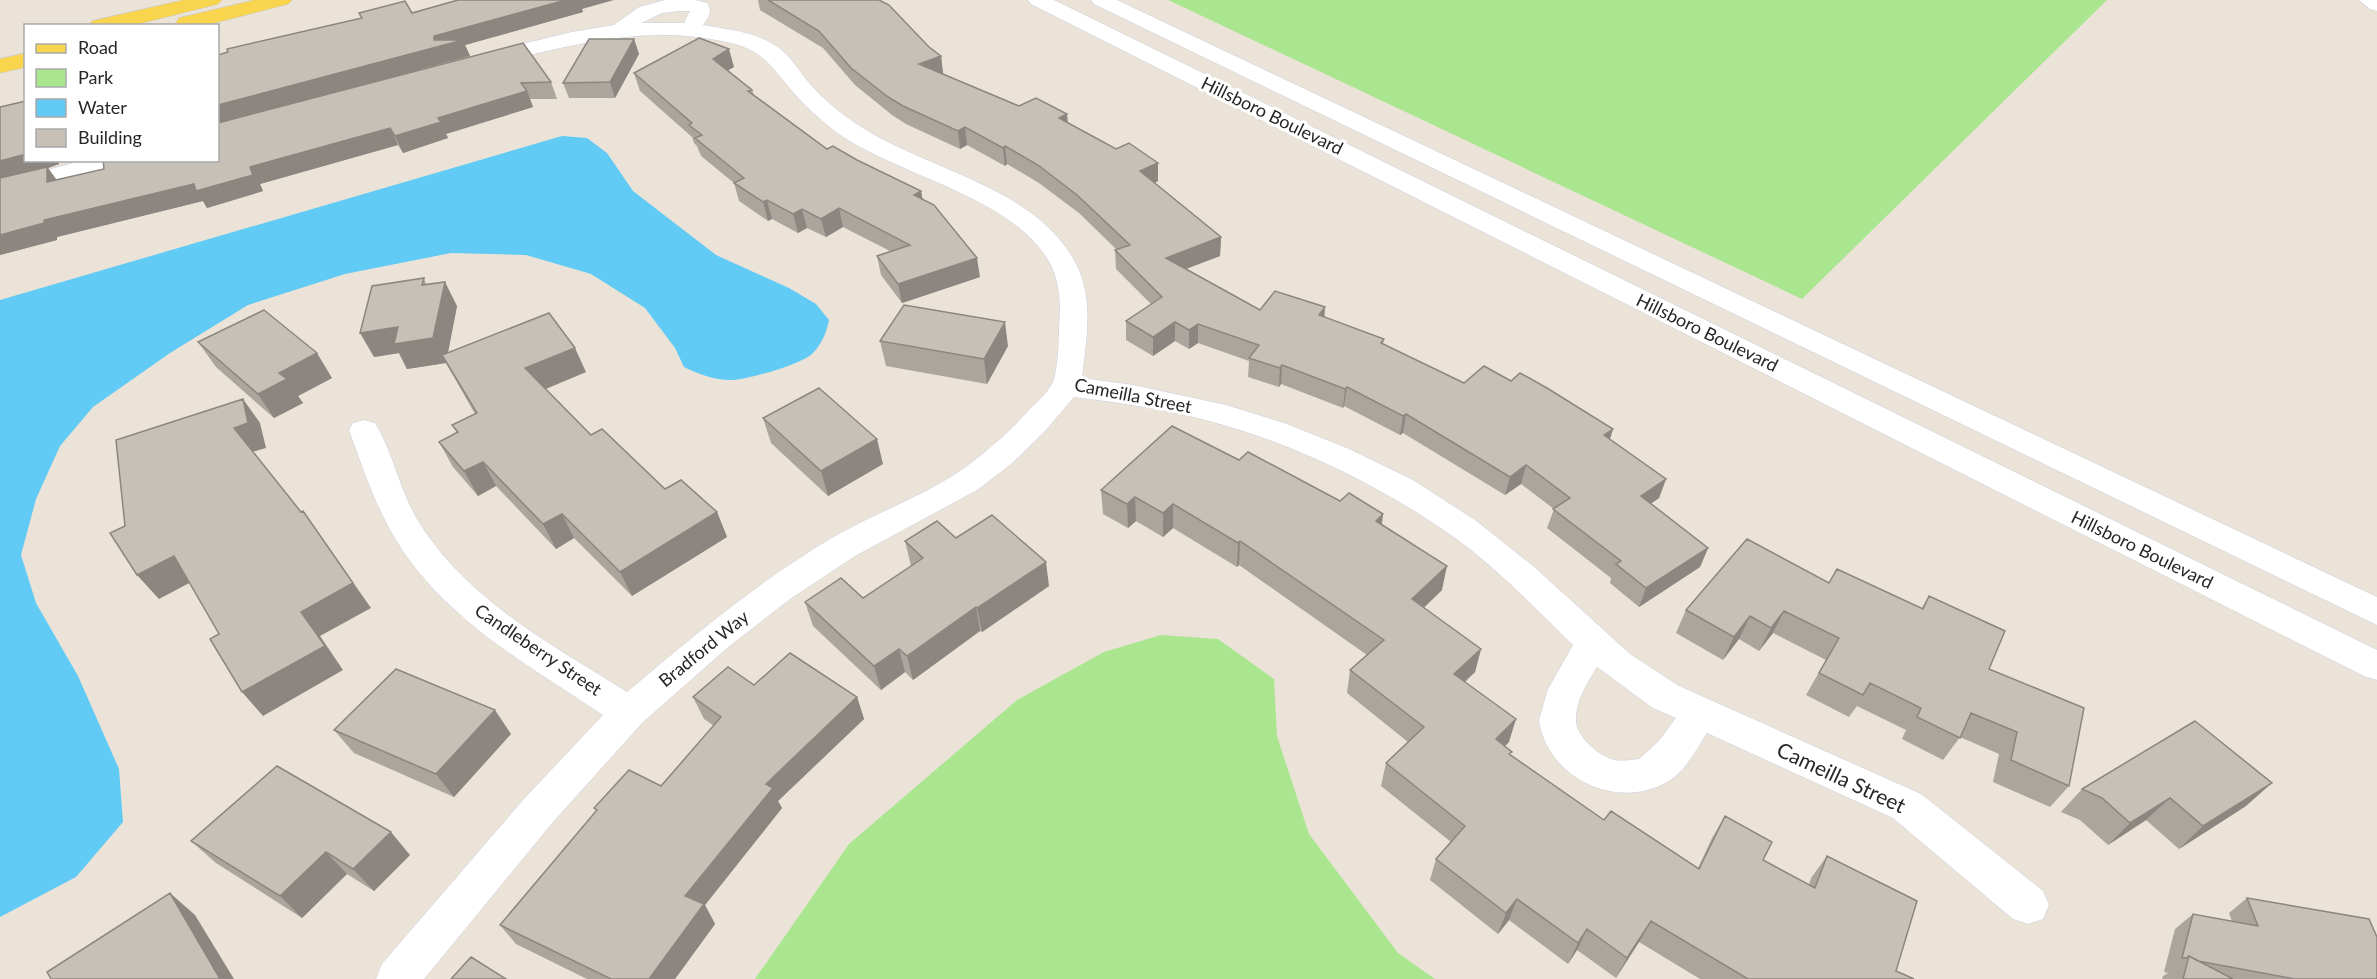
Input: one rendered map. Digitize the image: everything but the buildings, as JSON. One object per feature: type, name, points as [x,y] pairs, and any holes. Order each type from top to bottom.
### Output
[{"type":"main road","points":[[109,24],[211,0]]},
{"type":"main road","points":[[185,24],[281,0]]},
{"type":"main road","points":[[0,47],[24,41]]},
{"type":"main road","points":[[0,66],[24,60]]},
{"type":"street","points":[[621,30],[632,16],[647,6],[673,0],[695,3],[700,7],[700,15],[690,29]]},
{"type":"street","name":"Hillsboro Boulevard","points":[[1038,0],[2377,666]]},
{"type":"street","name":"Hillsboro Boulevard","points":[[1101,0],[2377,612]]},
{"type":"street","points":[[2369,0],[2377,5]]},
{"type":"street","name":"Cameilla Street","points":[[466,65],[564,39],[621,30],[655,28],[690,29],[750,42],[770,51],[786,64],[800,86],[819,106],[847,129],[878,149],[995,200],[1026,220],[1047,240],[1065,265],[1073,300],[1073,332],[1067,386],[1133,395],[1215,412],[1273,430],[1338,457],[1402,488],[1464,528],[1521,576],[1617,664],[1666,697],[1907,806],[2028,905]]},
{"type":"street","points":[[1281,120],[1345,135],[1453,186],[1493,189]]},
{"type":"street","points":[[0,190],[105,162]]},
{"type":"street","points":[[1473,216],[1492,213],[1530,225],[1660,287],[1726,300]]},
{"type":"street","name":"Bradford Way","points":[[397,979],[538,811],[629,712],[715,638],[778,590],[843,547],[966,483],[1000,456],[1034,424],[1067,386]]},
{"type":"street","name":"Candleberry Street","points":[[364,430],[387,493],[415,542],[448,584],[490,622],[629,712]]},
{"type":"street","points":[[1593,642],[1562,698],[1557,723],[1569,751],[1598,772],[1630,779],[1653,772],[1673,752],[1700,712]]},
{"type":"green space","points":[[1168,0],[2107,0],[1802,299]]},
{"type":"green space","points":[[1161,635],[1218,639],[1274,679],[1277,736],[1309,834],[1398,953],[1435,979],[755,979],[849,844],[1017,700],[1104,652]]},
{"type":"water","points":[[562,136],[587,138],[607,153],[633,191],[716,255],[789,288],[816,304],[829,320],[819,346],[799,362],[775,370],[733,380],[714,378],[684,367],[675,348],[645,308],[591,274],[526,255],[451,253],[345,274],[248,305],[170,353],[93,407],[60,446],[36,499],[21,555],[36,603],[78,676],[119,769],[123,822],[76,877],[0,917],[0,300]]}]
